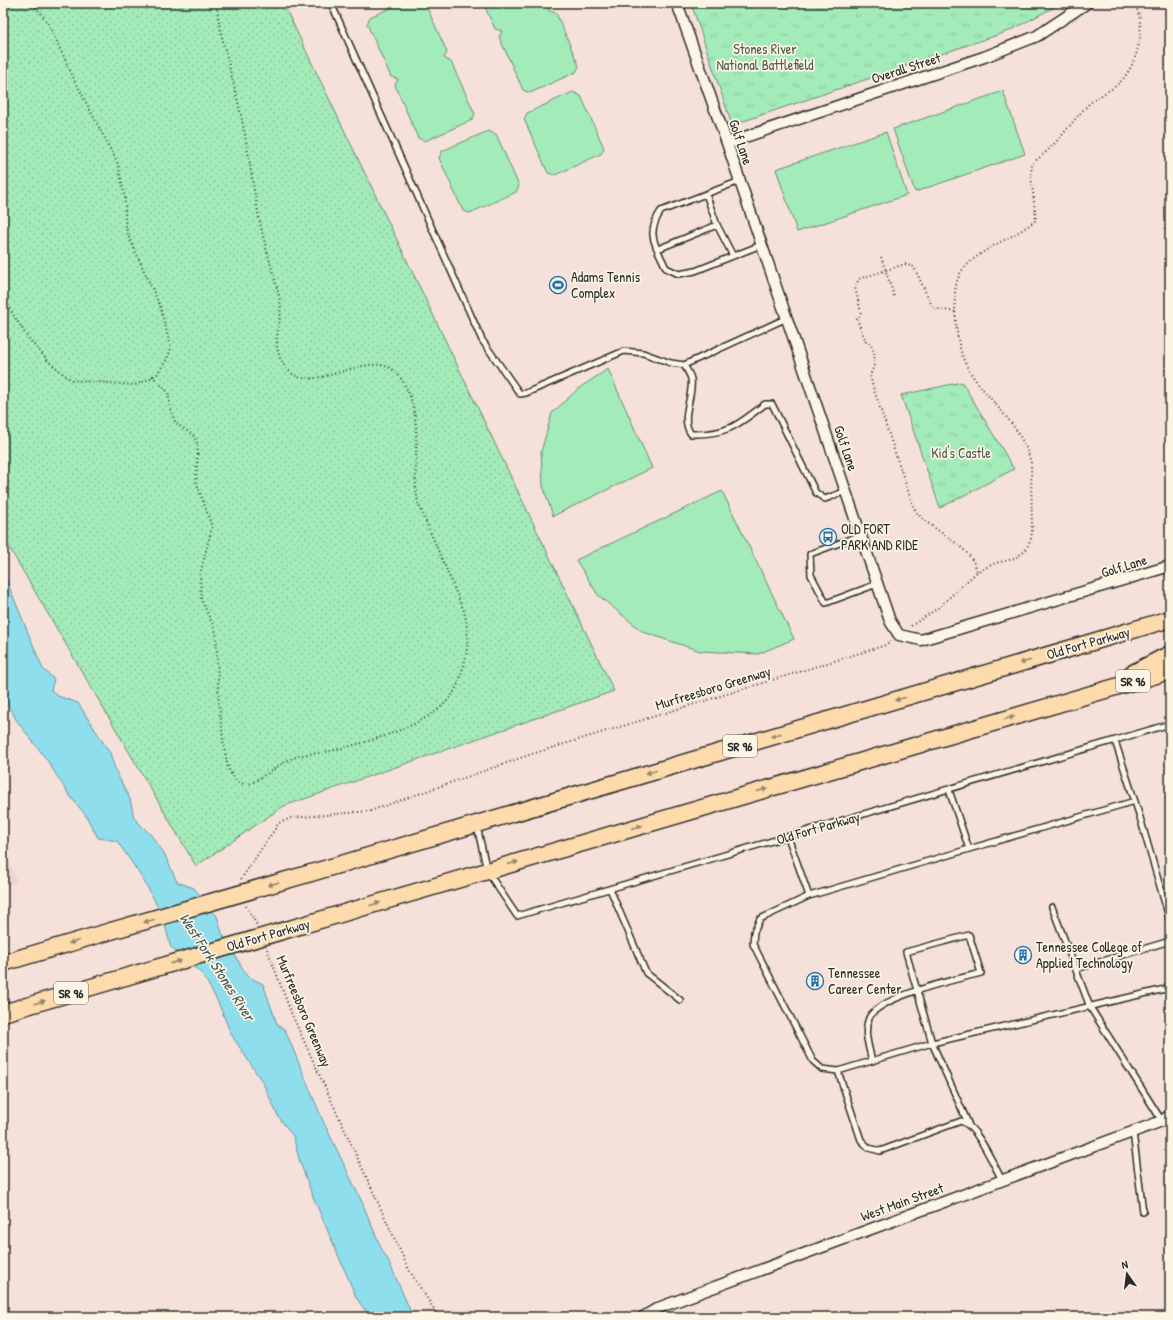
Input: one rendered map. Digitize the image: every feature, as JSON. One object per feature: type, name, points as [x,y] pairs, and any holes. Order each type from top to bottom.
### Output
[{"type":"main road","name":"Old Fort Parkway","points":[[3,963],[1170,619]]},
{"type":"main road","points":[[1096,692],[1170,654]]},
{"type":"main road","name":"Old Fort Parkway","points":[[3,1013],[1170,670]]},
{"type":"street","name":"Golf Lane","points":[[677,3],[727,143],[877,584],[890,621],[899,635],[921,640],[1170,566]]},
{"type":"street","name":"Overall Street","points":[[727,143],[984,58],[1037,36],[1087,3]]},
{"type":"street","name":"West Main Street","points":[[643,1317],[665,1305],[1133,1132],[1166,1118]]},
{"type":"lane","points":[[331,3],[482,340],[520,394],[526,393],[624,351],[643,353],[684,365],[787,318]]},
{"type":"lane","points":[[740,181],[661,211],[654,222],[652,235],[666,268],[679,274],[695,271],[762,245]]},
{"type":"lane","points":[[706,194],[717,225],[733,256]]},
{"type":"lane","points":[[658,249],[717,225]]},
{"type":"lane","points":[[684,365],[691,377],[686,419],[688,430],[691,434],[712,435],[731,428],[765,404],[772,404],[816,493],[825,498],[846,491]]},
{"type":"lane","points":[[860,535],[810,554],[811,575],[826,603],[877,584]]},
{"type":"lane","name":"Old Fort Parkway","points":[[476,824],[487,871],[517,916],[1170,724]]},
{"type":"lane","points":[[1115,741],[1135,801],[1170,921]]},
{"type":"lane","points":[[948,790],[969,849]]},
{"type":"lane","points":[[1135,801],[809,896],[760,919],[754,932],[753,944],[813,1061],[822,1069],[838,1071],[932,1043],[1165,989],[1170,983]]},
{"type":"lane","points":[[788,837],[809,896]]},
{"type":"lane","points":[[610,889],[646,973],[680,1000]]},
{"type":"lane","points":[[1052,907],[1090,1006],[1166,1118]]},
{"type":"lane","points":[[872,1061],[866,1033],[869,1018],[882,1005],[916,991],[981,973],[969,935],[906,952],[916,991],[932,1043],[968,1123],[1002,1180]]},
{"type":"lane","points":[[1076,969],[1170,941]]},
{"type":"lane","points":[[838,1071],[861,1140],[869,1148],[880,1151],[961,1121],[968,1123]]},
{"type":"lane","points":[[1133,1132],[1143,1212]]},
{"type":"path","points":[[3,298],[26,335],[48,361],[71,380],[135,385],[157,374],[167,359],[171,348],[160,306],[128,235],[125,221],[126,198],[118,164],[75,81],[48,23],[31,3]]},
{"type":"path","points":[[152,376],[168,392],[171,412],[176,423],[194,436],[198,445],[196,481],[212,526],[200,574],[201,599],[216,632],[219,704],[224,747],[228,768],[234,779],[243,784],[249,784],[294,758],[324,752],[381,737],[423,719],[443,705],[454,692],[460,679],[467,653],[468,627],[461,605],[418,503],[415,486],[417,426],[415,412],[401,379],[389,367],[374,365],[304,379],[288,370],[278,354],[276,346],[280,318],[280,298],[263,234],[242,119],[216,3]]},
{"type":"path","name":"Murfreesboro Greenway","points":[[241,884],[240,877],[261,851],[279,823],[291,818],[370,811],[532,754],[886,645],[938,608],[977,572],[995,563],[1014,559],[1025,551],[1031,538],[1031,462],[1023,439],[1012,422],[970,371],[962,357],[957,334],[954,297],[959,276],[965,267],[998,242],[1036,220],[1031,175],[1032,164],[1052,146],[1071,122],[1093,99],[1119,83],[1136,57],[1140,41],[1140,23],[1136,7],[1133,3]]},
{"type":"path","points":[[881,258],[894,296]]},
{"type":"path","points":[[955,312],[933,308],[914,267],[905,264],[859,279],[855,287],[861,313],[857,319],[866,342],[871,344],[875,354],[876,364],[870,375],[872,384],[913,506],[920,516],[950,538],[968,555],[977,572]]},
{"type":"path","points":[[245,903],[259,930]]},
{"type":"path","name":"Murfreesboro Greenway","points":[[267,948],[292,1015],[409,1270],[439,1317]]},
{"type":"shaded area","points":[[3,844],[17,883],[3,887]]},
{"type":"green space","points":[[3,3],[283,3],[614,691],[284,806],[196,866],[3,537]]},
{"type":"green space","points":[[402,3],[425,3],[447,52],[444,58],[451,62],[475,114],[472,120],[425,141],[418,138],[395,85],[398,79],[391,77],[367,24],[370,17]]},
{"type":"green space","points":[[483,3],[551,3],[548,10],[556,13],[579,66],[576,72],[530,93],[523,90],[499,37],[502,31],[495,29]]},
{"type":"green space","name":"Stones River National Battlefield","points":[[691,3],[1062,3],[1009,31],[732,125]]},
{"type":"green space","points":[[1003,91],[1025,154],[915,192],[893,129]]},
{"type":"green space","points":[[573,92],[581,96],[604,148],[601,154],[555,175],[548,173],[524,119],[527,113]]},
{"type":"green space","points":[[488,131],[496,134],[519,186],[516,192],[470,213],[463,211],[439,158],[442,151]]},
{"type":"green space","points":[[886,132],[907,195],[797,232],[776,169]]},
{"type":"green space","points":[[608,369],[652,468],[553,516],[543,486],[541,452],[552,413],[579,388]]},
{"type":"green space","name":"Kid's Castle","points":[[962,382],[1014,469],[940,508],[901,395]]},
{"type":"green space","points":[[722,491],[794,639],[758,654],[700,651],[643,632],[598,595],[576,560]]},
{"type":"water","name":"West Fork Stones River","points":[[3,572],[43,669],[54,679],[51,690],[58,696],[78,703],[110,753],[116,772],[130,799],[134,818],[150,834],[164,853],[177,882],[194,888],[217,916],[222,933],[247,976],[263,984],[277,1024],[285,1030],[323,1121],[362,1202],[413,1317],[370,1317],[357,1299],[311,1192],[300,1162],[293,1136],[278,1116],[263,1083],[231,1034],[218,1002],[203,975],[170,946],[167,932],[156,904],[134,865],[117,841],[98,838],[85,814],[69,795],[47,760],[17,721],[3,696]]},
{"type":"place","name":"Adams Tennis Complex","points":[[558,285]]},
{"type":"place","name":"OLD FORT PARK AND RIDE","points":[[828,537]]},
{"type":"place","name":"Tennessee College of Applied Technology","points":[[1023,955]]},
{"type":"place","name":"Tennessee Career Center","points":[[815,981]]}]
